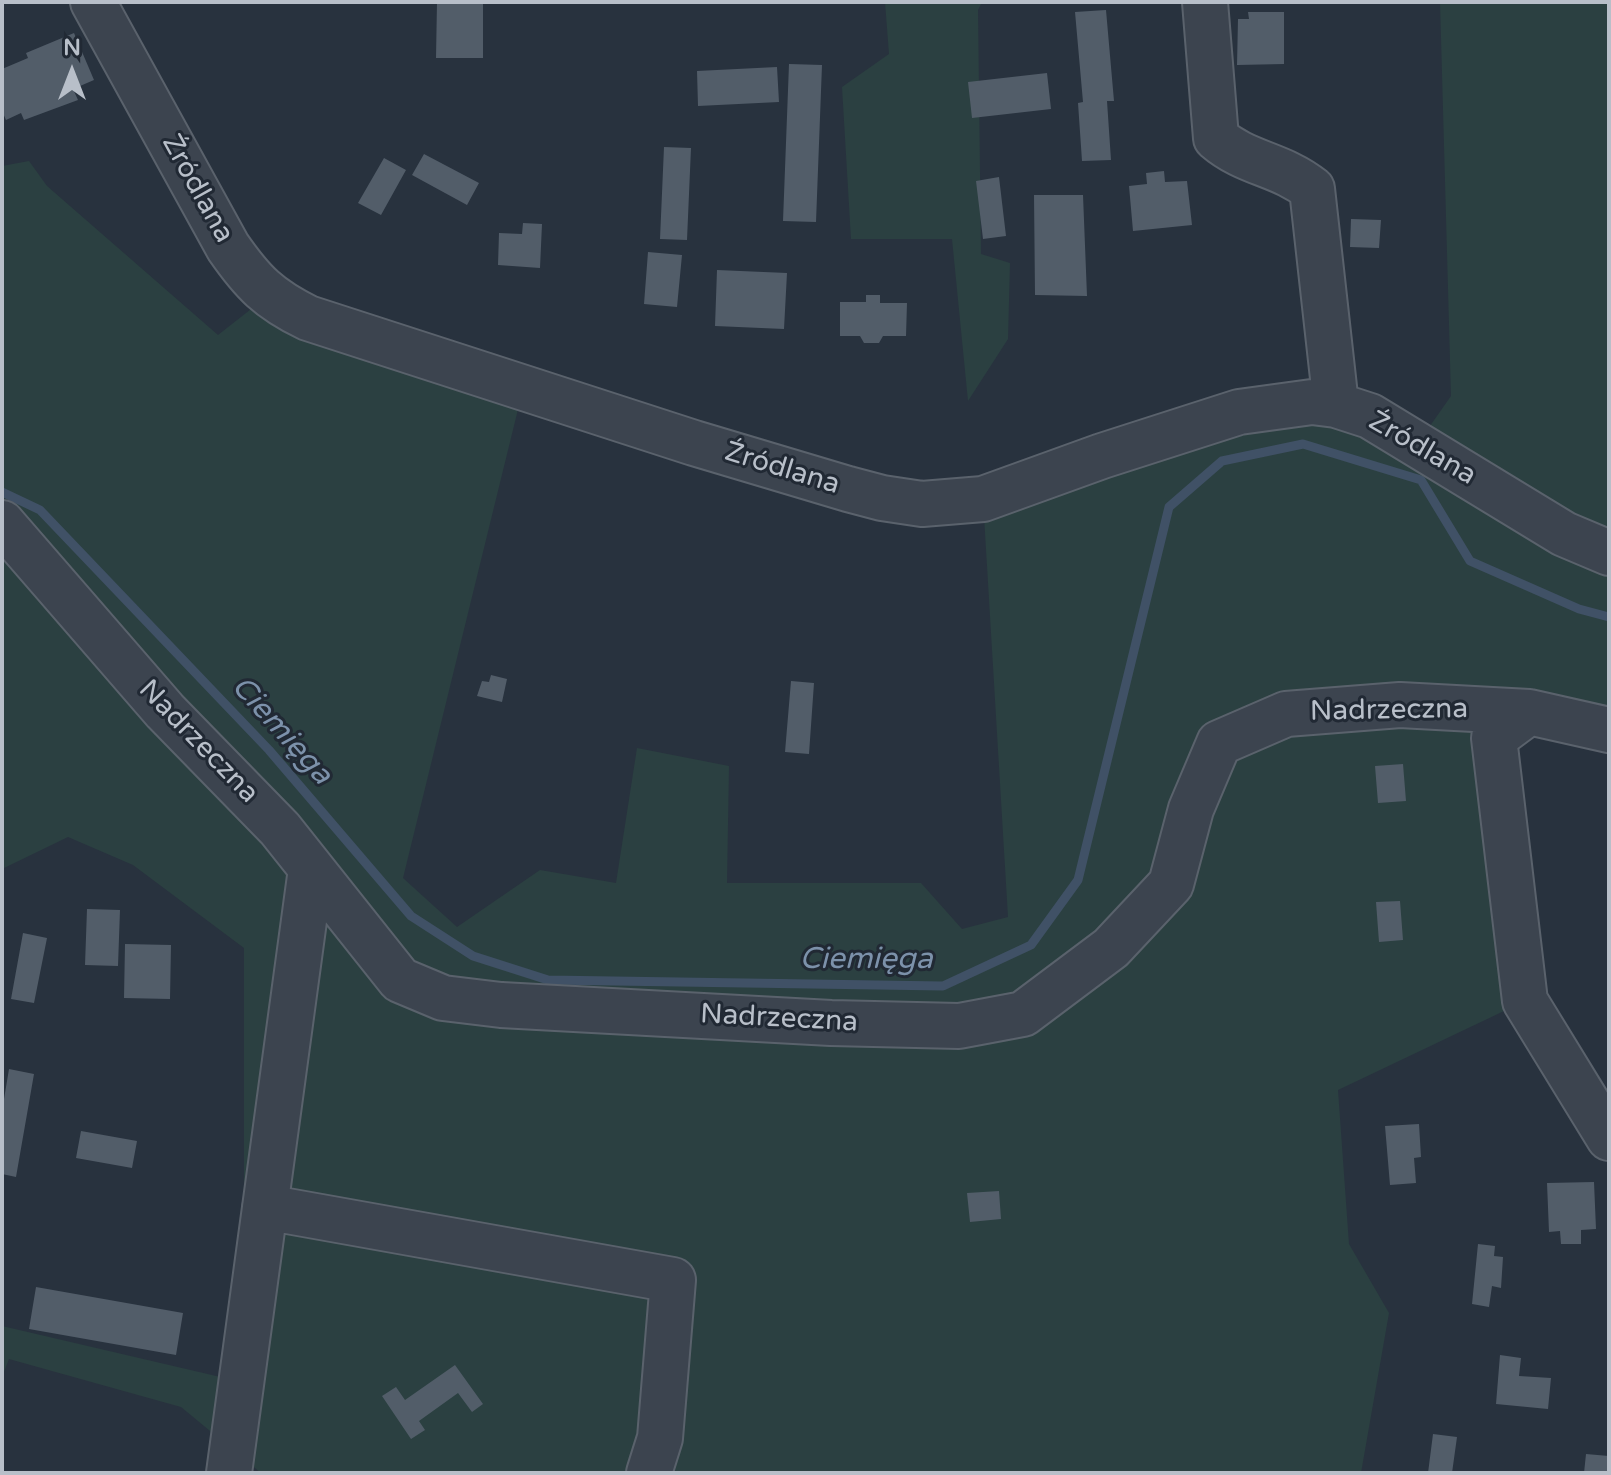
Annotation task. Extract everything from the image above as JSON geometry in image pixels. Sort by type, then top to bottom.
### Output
[{"type":"street","name":"Źródlana","points":[[93,2],[228,247],[255,283],[286,307],[308,318],[573,406],[848,489],[922,504],[983,499],[1102,456],[1239,412],[1312,402],[1336,405],[1370,416],[1564,534],[1609,553]]},
{"type":"street","points":[[1205,2],[1216,138],[1230,150],[1294,174],[1312,189],[1336,405]]},
{"type":"street","name":"Nadrzeczna","points":[[2,523],[165,711],[270,818],[400,980],[443,998],[501,1005],[831,1023],[959,1026],[1023,1014],[1111,948],[1171,884],[1191,809],[1219,743],[1286,714],[1400,705],[1529,712],[1609,730]]},
{"type":"street","points":[[1529,712],[1494,738],[1525,1001],[1609,1138]]},
{"type":"street","points":[[229,1473],[311,869]]},
{"type":"street","points":[[265,1207],[673,1280],[660,1438],[649,1473]]},
{"type":"green space","points":[[885,2],[982,2],[978,10],[981,254],[1010,263],[1008,339],[968,401],[952,239],[851,239],[842,87],[889,54]]},
{"type":"green space","points":[[1440,2],[1609,2],[1609,718],[1494,738],[1525,1001],[1338,1090],[1349,1244],[1389,1313],[1361,1473],[261,1473],[181,1407],[9,1359],[2,1377],[2,1326],[229,1379],[244,1354],[244,948],[133,865],[68,837],[2,869],[2,166],[29,161],[47,186],[218,335],[269,295],[523,389],[403,878],[457,927],[540,870],[616,883],[637,748],[729,766],[727,883],[921,883],[962,929],[1008,917],[983,499],[1312,402],[1418,443],[1451,396]]},
{"type":"building","points":[[437,2],[483,2],[483,58],[436,58]]},
{"type":"building","points":[[1106,10],[1114,101],[1107,101],[1111,160],[1082,161],[1078,103],[1083,102],[1075,12]]},
{"type":"building","points":[[1248,12],[1284,12],[1284,64],[1237,65],[1238,19],[1249,19]]},
{"type":"building","points":[[74,33],[94,80],[73,89],[78,100],[24,120],[21,113],[6,120],[2,111],[2,69],[28,58],[26,53]]},
{"type":"building","points":[[789,64],[822,65],[816,222],[783,221]]},
{"type":"building","points":[[777,67],[779,102],[698,106],[697,71]]},
{"type":"building","points":[[1047,73],[1051,109],[972,118],[968,82]]},
{"type":"building","points":[[664,147],[691,148],[687,240],[660,239]]},
{"type":"building","points":[[424,154],[479,183],[467,205],[412,175]]},
{"type":"building","points":[[384,158],[406,170],[381,215],[358,203]]},
{"type":"building","points":[[1164,171],[1165,182],[1187,181],[1192,225],[1133,231],[1129,186],[1147,184],[1146,173]]},
{"type":"building","points":[[999,177],[1006,236],[983,239],[976,181]]},
{"type":"building","points":[[1034,195],[1083,195],[1087,296],[1035,295]]},
{"type":"building","points":[[1351,219],[1381,220],[1379,248],[1350,247]]},
{"type":"building","points":[[523,223],[542,224],[540,268],[498,265],[499,233],[522,234]]},
{"type":"building","points":[[648,252],[682,255],[677,307],[644,304]]},
{"type":"building","points":[[717,270],[787,273],[784,329],[715,326]]},
{"type":"building","points":[[866,295],[880,295],[880,303],[907,303],[906,336],[883,336],[879,343],[864,343],[860,336],[840,336],[840,302],[866,302]]},
{"type":"building","points":[[491,675],[507,679],[502,702],[477,696],[482,681],[489,682]]},
{"type":"building","points":[[791,681],[814,683],[809,754],[785,752]]},
{"type":"building","points":[[1403,764],[1406,801],[1378,803],[1375,766]]},
{"type":"building","points":[[1400,901],[1403,940],[1379,942],[1376,902]]},
{"type":"building","points":[[87,909],[120,910],[118,966],[85,965]]},
{"type":"building","points":[[23,933],[47,938],[34,1003],[11,999]]},
{"type":"building","points":[[125,944],[171,945],[170,999],[124,998]]},
{"type":"building","points":[[9,1069],[34,1074],[16,1177],[2,1174],[2,1111]]},
{"type":"building","points":[[1419,1124],[1421,1157],[1414,1158],[1416,1183],[1390,1185],[1385,1126]]},
{"type":"building","points":[[81,1131],[137,1141],[132,1168],[76,1158]]},
{"type":"building","points":[[1594,1182],[1596,1229],[1581,1230],[1581,1244],[1561,1244],[1560,1231],[1549,1232],[1547,1183]]},
{"type":"building","points":[[999,1191],[1001,1219],[970,1222],[967,1193]]},
{"type":"building","points":[[1478,1244],[1495,1246],[1494,1256],[1503,1257],[1501,1288],[1492,1286],[1489,1307],[1472,1304]]},
{"type":"building","points":[[36,1287],[183,1313],[176,1355],[29,1329]]},
{"type":"building","points":[[1500,1355],[1521,1358],[1519,1376],[1551,1378],[1548,1409],[1496,1404]]},
{"type":"building","points":[[455,1365],[483,1404],[472,1412],[458,1393],[419,1421],[425,1430],[411,1439],[382,1396],[396,1387],[405,1400]]},
{"type":"building","points":[[1433,1434],[1457,1437],[1452,1473],[1428,1473]]},
{"type":"building","points":[[1586,1454],[1609,1456],[1609,1473],[1584,1473]]},
{"type":"waterway","name":"Ciemięga","points":[[2,492],[40,510],[269,750],[411,916],[473,956],[548,980],[943,986],[1031,945],[1078,880],[1169,507],[1222,461],[1303,444],[1421,480],[1470,561],[1579,609],[1609,617]]}]
